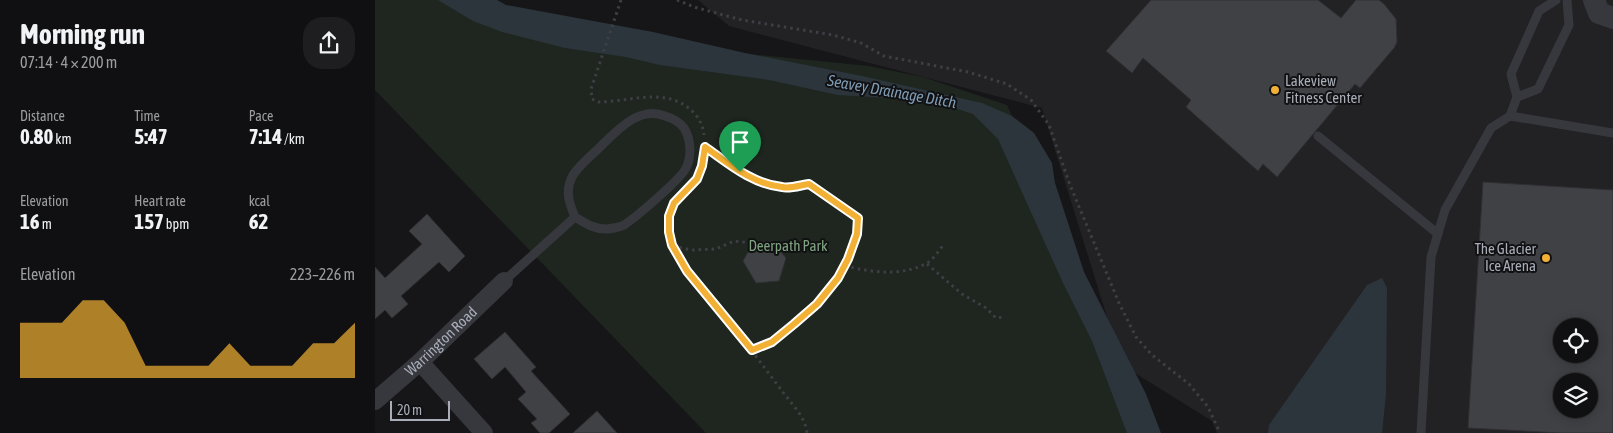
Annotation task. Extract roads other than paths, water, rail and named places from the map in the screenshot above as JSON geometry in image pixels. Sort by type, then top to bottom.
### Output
[{"type":"street","points":[[1594,0],[1599,14],[1613,18]]},
{"type":"street","name":"Warrington Road","points":[[375,401],[420,362],[504,281]]},
{"type":"street","points":[[420,362],[485,433]]},
{"type":"lane","points":[[1421,433],[1431,257],[1437,234],[1445,210],[1491,128],[1510,116],[1517,97],[1511,74],[1539,10],[1556,0]]},
{"type":"lane","points":[[1517,97],[1538,89],[1569,25],[1567,0]]},
{"type":"lane","points":[[656,112],[675,119],[684,128],[688,138],[690,153],[686,170],[637,215],[623,226],[607,229],[589,226],[575,217],[567,198],[572,177],[587,159],[633,118],[656,112]]},
{"type":"lane","points":[[1510,116],[1613,133]]},
{"type":"lane","points":[[1318,136],[1437,234]]},
{"type":"lane","points":[[504,281],[575,217]]},
{"type":"water","name":"Seavey Drainage Ditch","points":[[438,0],[497,0],[506,5],[653,32],[982,103],[1012,116],[1034,133],[1052,163],[1055,183],[1084,272],[1146,394],[1161,433],[1127,433],[1092,341],[1063,283],[998,139],[973,114],[949,106],[907,99],[838,95],[769,80],[660,65],[626,57],[565,48],[502,32],[473,21]]},
{"type":"water","points":[[1382,278],[1387,288],[1386,394],[1382,433],[1268,433],[1269,425],[1367,285]]},
{"type":"place","name":"Lakeview Fitness Center","points":[[1275,90]]},
{"type":"place","name":"The Glacier Ice Arena","points":[[1546,258]]},
{"type":"park label","name":"Deerpath Park","points":[[788,246]]}]
